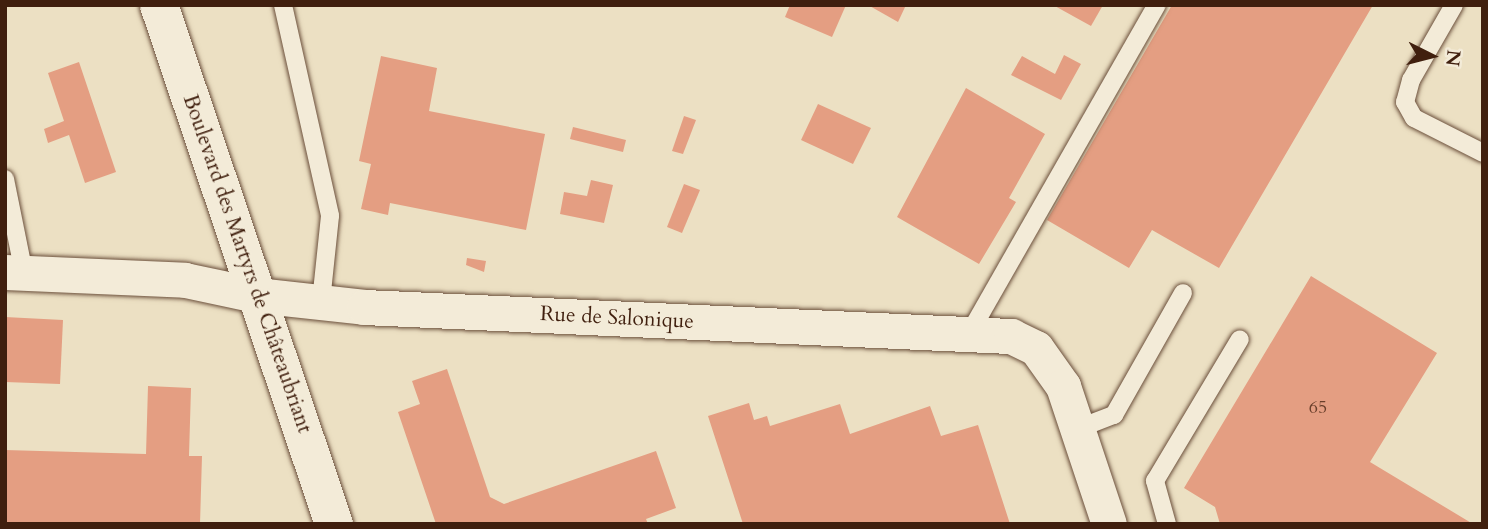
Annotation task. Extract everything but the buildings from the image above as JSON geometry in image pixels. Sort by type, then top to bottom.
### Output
[{"type":"main road","name":"Boulevard des Martyrs de Châteaubriant","points":[[159,5],[334,524]]},
{"type":"street","name":"Rue de Salonique","points":[[15,273],[185,280],[256,295],[321,302],[1011,336],[1037,348],[1063,386],[1109,524]]},
{"type":"lane","points":[[283,5],[330,216],[321,302]]},
{"type":"lane","points":[[969,334],[1157,5]]},
{"type":"lane","points":[[1454,5],[1411,80],[1405,102],[1414,118],[1483,153]]},
{"type":"lane","points":[[5,178],[15,273]]},
{"type":"lane","points":[[1077,429],[1114,415],[1183,293]]},
{"type":"lane","points":[[1167,524],[1155,481],[1240,339]]}]
